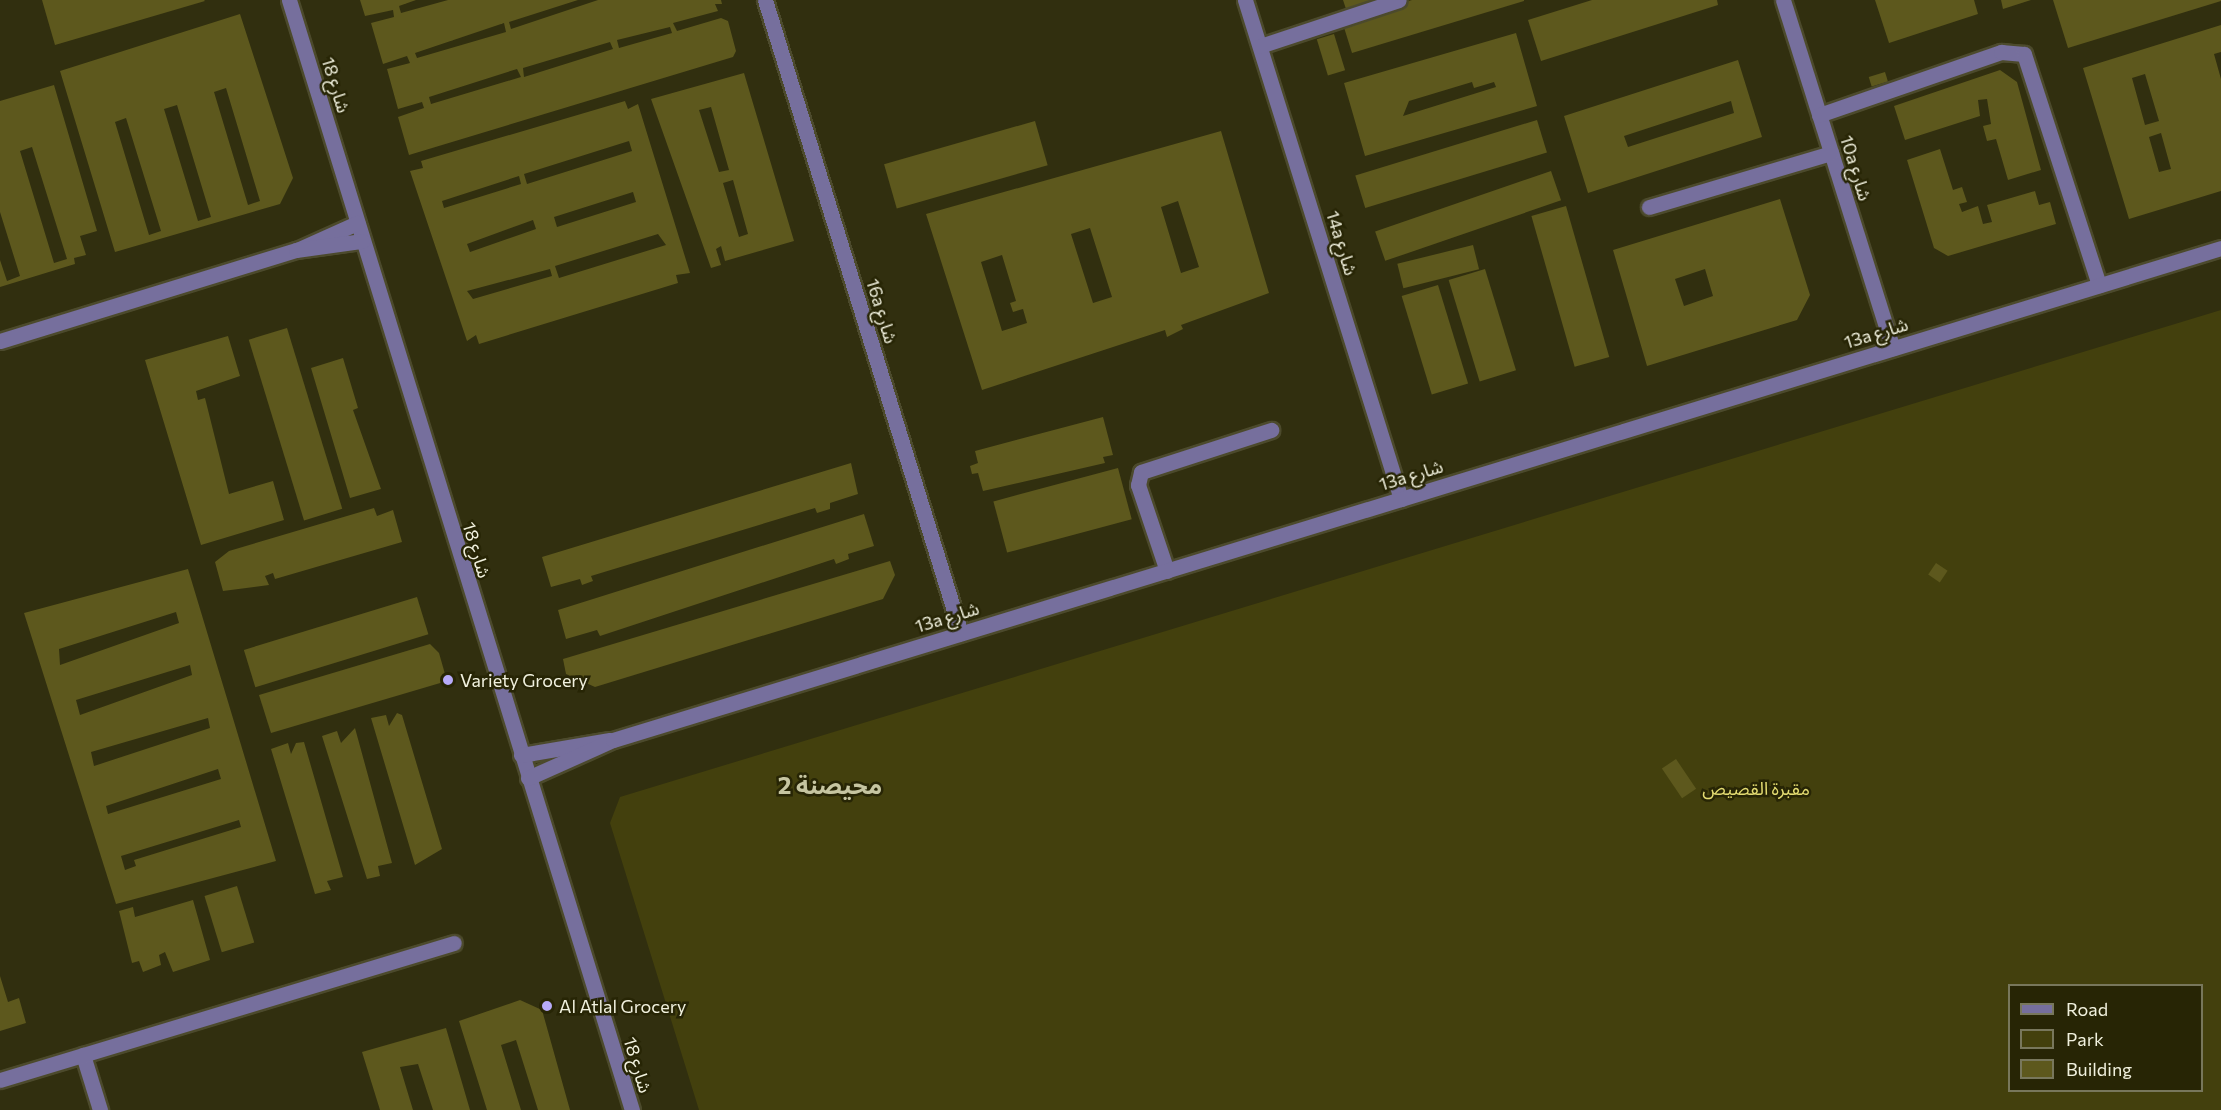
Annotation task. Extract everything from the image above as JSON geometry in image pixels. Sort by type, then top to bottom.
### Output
[{"type":"street","name":"شارع 18","points":[[289,0],[632,1110]]},
{"type":"street","name":"16a شارع","points":[[765,0],[961,633]]},
{"type":"street","name":"14a شارع","points":[[1245,0],[1401,499]]},
{"type":"street","points":[[1260,46],[1399,0]]},
{"type":"street","name":"10a شارع","points":[[1784,0],[1893,348]]},
{"type":"street","points":[[1819,115],[2001,52],[2024,54],[2099,285]]},
{"type":"street","points":[[1649,207],[1831,153]]},
{"type":"street","points":[[0,341],[296,250],[357,223]]},
{"type":"street","points":[[296,250],[362,242]]},
{"type":"street","name":"13a شارع","points":[[528,778],[613,740],[2221,248]]},
{"type":"street","points":[[1167,571],[1138,485],[1141,472],[1271,430]]},
{"type":"street","name":"13a شارع","points":[[521,755],[613,740]]},
{"type":"street","points":[[0,1080],[454,943]]},
{"type":"street","points":[[83,1055],[100,1110]]},
{"type":"green space","name":"مقبرة القصيص","points":[[2221,310],[2221,1110],[699,1110],[610,823],[620,797]]},
{"type":"building","points":[[42,0],[204,0],[205,1],[55,45]]},
{"type":"building","points":[[360,0],[416,0],[399,6],[401,13],[448,0],[578,0],[509,22],[511,29],[598,0],[721,0],[722,4],[715,4],[718,11],[673,23],[677,31],[721,18],[728,21],[736,51],[733,57],[409,155],[398,117],[424,108],[422,102],[398,109],[387,69],[410,63],[407,56],[383,64],[371,23],[394,17],[393,10],[365,16]],"holes":[[[504,23],[506,32],[417,58],[415,53]],[[670,27],[672,33],[619,48],[617,40]],[[610,42],[613,49],[524,77],[523,68]],[[517,69],[521,77],[431,104],[429,97]]]},
{"type":"building","points":[[1343,0],[1383,0],[1347,12]]},
{"type":"building","points":[[1412,0],[1524,1],[1352,53],[1342,21]]},
{"type":"building","points":[[1592,0],[1717,0],[1718,5],[1541,61],[1528,20]]},
{"type":"building","points":[[1875,0],[1974,0],[1978,14],[1889,43]]},
{"type":"building","points":[[2001,0],[2031,0],[2003,9]]},
{"type":"building","points":[[2053,0],[2221,0],[2221,1],[2068,48]]},
{"type":"building","points":[[240,14],[293,178],[280,204],[115,252],[60,71]],"holes":[[[226,88],[260,201],[248,205],[214,92]],[[177,105],[211,217],[198,221],[164,109]],[[126,118],[161,231],[149,235],[115,122]]]},
{"type":"building","points":[[2221,25],[2221,52],[2214,54],[2221,79],[2221,191],[2129,219],[2083,68]],"holes":[[[2145,74],[2159,121],[2145,125],[2132,78]],[[2161,133],[2171,169],[2159,172],[2149,137]]]},
{"type":"building","points":[[1516,33],[1537,106],[1365,156],[1344,83]],"holes":[[[1472,82],[1474,88],[1494,82],[1496,87],[1403,116],[1409,101]]]},
{"type":"building","points":[[1334,34],[1345,70],[1328,76],[1317,39]]},
{"type":"building","points":[[1738,60],[1762,137],[1588,193],[1564,116]],"holes":[[[1731,101],[1734,113],[1628,147],[1624,136]]]},
{"type":"building","points":[[2000,70],[2017,82],[2041,170],[2008,180],[1996,139],[1987,141],[1983,126],[1991,124],[1987,99],[1978,100],[1980,116],[1905,140],[1894,106]]},
{"type":"building","points":[[1885,72],[1888,82],[1872,87],[1869,77]]},
{"type":"building","points":[[744,73],[794,241],[725,261],[721,246],[716,249],[721,265],[711,268],[651,99]],"holes":[[[711,107],[729,170],[719,172],[699,110]],[[733,180],[748,234],[739,237],[723,183]]]},
{"type":"building","points":[[54,85],[97,231],[80,236],[86,255],[74,258],[75,264],[0,287],[0,260],[7,281],[20,276],[0,212],[0,101]],"holes":[[[32,147],[67,259],[54,263],[20,151]]]},
{"type":"building","points":[[625,101],[628,109],[638,104],[690,273],[676,275],[678,283],[479,344],[476,335],[467,341],[410,171],[423,168],[421,161]],"holes":[[[629,141],[632,151],[527,184],[524,174]],[[519,176],[521,184],[444,208],[442,201]],[[633,192],[636,202],[557,227],[554,217]],[[533,220],[536,229],[470,252],[467,244]],[[658,234],[666,245],[559,278],[555,266]],[[550,269],[552,276],[473,299],[467,291]]]},
{"type":"building","points":[[1537,120],[1547,153],[1365,208],[1355,176]]},
{"type":"building","points":[[1035,121],[1048,165],[897,208],[884,164]]},
{"type":"building","points":[[1221,131],[1269,293],[1181,325],[1183,329],[1167,337],[1165,330],[982,390],[926,214]],"holes":[[[1178,201],[1199,267],[1181,273],[1161,207]],[[1090,228],[1112,297],[1093,303],[1071,234]],[[1002,255],[1016,301],[1010,303],[1013,312],[1023,309],[1027,323],[1002,331],[981,262]]]},
{"type":"building","points":[[1940,149],[1953,190],[1962,187],[1967,202],[1959,204],[1962,212],[1978,206],[1983,224],[1992,222],[1987,205],[2035,191],[2039,205],[2050,202],[2056,224],[1948,256],[1934,248],[1907,160]]},
{"type":"building","points":[[1551,171],[1561,200],[1385,261],[1375,232]]},
{"type":"building","points":[[1780,199],[1810,295],[1797,320],[1647,366],[1613,250]],"holes":[[[1705,269],[1713,296],[1684,306],[1675,279]]]},
{"type":"building","points":[[1566,206],[1609,357],[1575,367],[1531,216]]},
{"type":"building","points":[[1473,245],[1479,269],[1403,288],[1397,264]]},
{"type":"building","points":[[1485,269],[1516,370],[1480,381],[1449,280]]},
{"type":"building","points":[[1438,285],[1468,383],[1432,395],[1402,296]]},
{"type":"building","points":[[287,328],[342,509],[304,520],[249,340]]},
{"type":"building","points":[[228,336],[240,376],[196,391],[198,400],[205,398],[229,494],[273,481],[284,520],[201,545],[145,360]]},
{"type":"building","points":[[343,358],[358,408],[353,410],[381,489],[350,498],[311,368]]},
{"type":"building","points":[[1103,417],[1113,455],[1103,457],[1105,463],[983,491],[978,473],[972,474],[970,466],[978,463],[975,451]]},
{"type":"building","points":[[851,463],[858,494],[830,503],[830,509],[817,513],[815,508],[591,576],[593,581],[582,585],[580,579],[551,587],[542,557]]},
{"type":"building","points":[[1118,468],[1132,519],[1007,553],[993,501]]},
{"type":"building","points":[[374,508],[377,516],[393,510],[402,542],[275,579],[273,573],[265,576],[269,585],[223,591],[215,562],[229,551]]},
{"type":"building","points":[[864,514],[874,546],[848,554],[849,559],[836,564],[834,559],[600,636],[597,630],[566,639],[558,610]]},
{"type":"building","points":[[890,561],[895,575],[883,599],[595,687],[566,674],[563,659]]},
{"type":"building","points":[[1936,563],[1948,571],[1940,582],[1928,575]]},
{"type":"building","points":[[188,569],[276,861],[116,904],[24,613]],"holes":[[[176,612],[179,623],[60,665],[59,649]],[[190,665],[192,675],[80,715],[76,700]],[[208,718],[210,728],[94,766],[91,752]],[[218,769],[221,779],[108,814],[106,806]],[[239,820],[241,827],[134,860],[136,866],[125,870],[121,856]]]},
{"type":"building","points":[[417,597],[428,634],[255,687],[244,650]]},
{"type":"building","points":[[430,644],[439,653],[447,681],[271,733],[259,695]]},
{"type":"building","points":[[397,713],[402,715],[442,849],[415,865],[371,718],[386,715],[389,726]]},
{"type":"building","points":[[355,728],[392,863],[378,866],[380,876],[367,879],[322,736],[337,731],[341,743]]},
{"type":"building","points":[[304,742],[343,877],[327,881],[331,890],[315,894],[271,749],[288,743],[291,754],[296,743]]},
{"type":"building","points":[[1676,759],[1696,789],[1682,798],[1662,769]]},
{"type":"building","points":[[237,886],[254,942],[222,952],[204,896]]},
{"type":"building","points":[[193,900],[210,960],[173,972],[165,952],[159,955],[161,965],[143,972],[139,961],[132,963],[119,911],[133,907],[135,917]]},
{"type":"building","points":[[0,976],[8,1002],[19,998],[26,1023],[0,1031]]},
{"type":"building","points":[[520,1000],[542,1010],[570,1110],[538,1110],[516,1040],[501,1045],[521,1110],[487,1110],[459,1021]]},
{"type":"building","points":[[446,1028],[470,1110],[433,1110],[418,1064],[400,1067],[413,1110],[380,1110],[362,1052]]},
{"type":"place","name":"Variety Grocery","points":[[448,680]]},
{"type":"place","name":"Al Atlal Grocery","points":[[547,1006]]},
{"type":"district","name":"محيصنة 2","points":[[830,785]]}]
